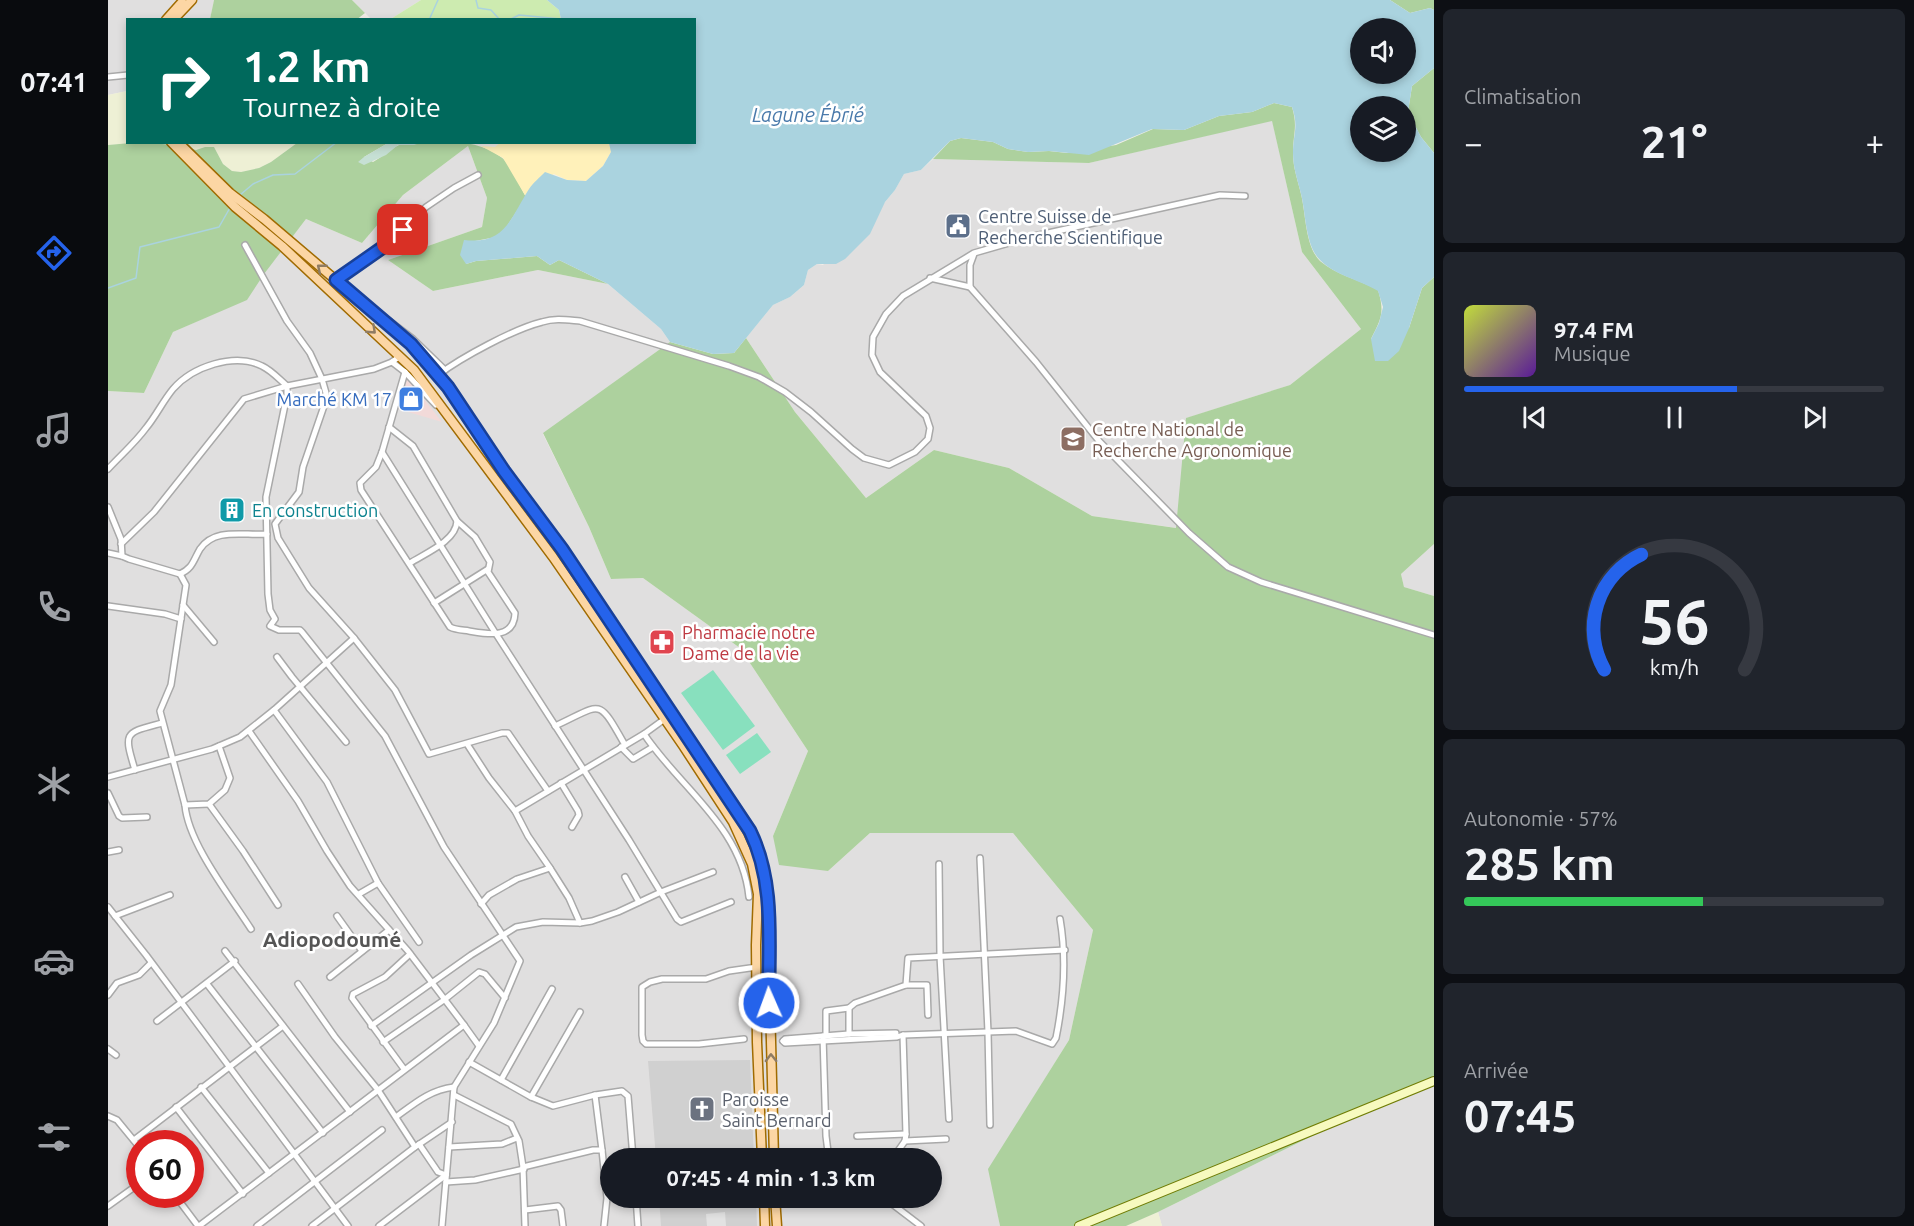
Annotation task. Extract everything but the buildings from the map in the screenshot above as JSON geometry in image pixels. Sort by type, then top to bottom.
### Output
[{"type":"main road","points":[[168,18],[184,0]]},
{"type":"main road","points":[[175,18],[192,0]]},
{"type":"main road","points":[[173,144],[401,356],[410,371],[469,442],[554,557],[694,761],[733,822],[752,864],[758,894],[757,1042],[762,1148]]},
{"type":"main road","points":[[180,144],[228,196]]},
{"type":"main road","points":[[237,204],[264,219],[442,373],[504,471],[562,549],[750,831],[762,861],[767,886],[774,1148]]},
{"type":"main road","points":[[410,371],[426,360]]},
{"type":"main road","points":[[764,1208],[765,1226]]},
{"type":"main road","points":[[776,1208],[777,1226]]},
{"type":"street","points":[[108,77],[126,75]]},
{"type":"street","points":[[336,280],[389,243],[426,207],[478,175]]},
{"type":"street","points":[[366,305],[397,326],[430,354],[442,373],[497,341],[542,322],[556,320],[580,321],[729,366],[759,377],[785,392],[864,458],[889,465],[915,452],[928,439],[930,428],[926,416],[880,372],[872,355],[873,337],[886,314],[903,296],[974,253],[1030,237],[1220,195],[1245,196]]},
{"type":"street","points":[[245,245],[287,321],[310,352],[325,389],[325,403],[303,467],[299,492],[280,515],[274,528],[278,538],[309,588],[354,638],[399,697],[429,754],[508,733],[548,791]]},
{"type":"street","points":[[970,287],[970,265],[974,253]]},
{"type":"street","points":[[930,278],[970,287],[1036,362],[1099,441],[1182,525],[1228,567],[1261,582],[1434,634]]},
{"type":"street","points":[[122,544],[154,512],[244,399],[287,386],[374,369],[401,356]]},
{"type":"street","points":[[108,469],[147,427],[173,389],[186,377],[202,369],[215,363],[237,360],[254,363],[264,367],[287,386]]},
{"type":"street","points":[[389,427],[413,446],[457,521],[475,537],[490,562],[488,569],[492,578],[515,613],[507,630],[496,634],[453,629],[362,490],[360,483],[376,467],[389,427],[410,371],[392,362]]},
{"type":"street","points":[[287,386],[266,497],[268,594],[270,610],[275,619],[270,626],[279,630],[300,630],[385,736],[444,847],[520,961],[494,1023],[454,1088],[442,1226]]},
{"type":"street","points":[[382,452],[679,921],[731,902]]},
{"type":"street","points":[[108,507],[119,531],[122,556]]},
{"type":"street","points":[[410,563],[446,542],[457,529],[457,521]]},
{"type":"street","points":[[108,553],[180,574],[190,569],[201,548],[216,536],[267,534]]},
{"type":"street","points":[[435,603],[488,569]]},
{"type":"street","points":[[180,574],[186,585],[182,619],[171,685],[160,711],[162,723],[188,823],[196,842],[251,929]]},
{"type":"street","points":[[183,605],[214,642]]},
{"type":"street","points":[[108,606],[165,614],[182,619]]},
{"type":"street","points":[[108,777],[219,746],[249,731],[354,638]]},
{"type":"street","points":[[277,657],[346,742]]},
{"type":"street","points":[[555,726],[585,710],[602,709],[633,759],[652,747]]},
{"type":"street","points":[[274,710],[327,782],[378,883],[419,942]]},
{"type":"street","points":[[514,811],[644,734],[673,713]]},
{"type":"street","points":[[135,770],[128,741],[129,735],[133,731],[162,723]]},
{"type":"street","points":[[249,731],[298,801],[350,886],[410,954],[479,1046]]},
{"type":"street","points":[[644,734],[652,747],[699,799],[726,834],[743,869],[749,897]]},
{"type":"street","points":[[467,744],[514,811],[569,898],[580,923]]},
{"type":"street","points":[[184,805],[209,804],[225,790],[230,781],[219,746]]},
{"type":"street","points":[[561,783],[578,811],[579,815],[572,827]]},
{"type":"street","points":[[108,793],[122,818],[147,817]]},
{"type":"street","points":[[209,804],[278,905]]},
{"type":"street","points":[[108,852],[119,849]]},
{"type":"street","points":[[980,858],[990,1125]]},
{"type":"street","points":[[939,864],[940,956],[949,1119]]},
{"type":"street","points":[[481,904],[489,895],[517,879],[550,868]]},
{"type":"street","points":[[371,1026],[503,934],[530,923],[580,923],[618,912],[713,872]]},
{"type":"street","points":[[625,877],[639,902]]},
{"type":"street","points":[[359,894],[378,883]]},
{"type":"street","points":[[115,916],[170,895]]},
{"type":"street","points":[[108,907],[348,1226]]},
{"type":"street","points":[[337,916],[362,951]]},
{"type":"street","points":[[903,1035],[897,1037],[824,1037],[783,1041],[785,1043],[824,1037],[849,1034],[903,1035],[1016,1031],[1050,1044],[1054,1043],[1063,1005],[1065,950],[1060,919]]},
{"type":"street","points":[[330,978],[389,930]]},
{"type":"street","points":[[906,985],[908,958],[1065,950]]},
{"type":"street","points":[[225,951],[350,1112]]},
{"type":"street","points":[[404,1069],[353,1001],[352,996],[385,976],[410,954]]},
{"type":"street","points":[[158,1022],[235,961]]},
{"type":"street","points":[[108,995],[117,983],[139,975],[151,963]]},
{"type":"street","points":[[744,1039],[699,1044],[646,1044],[642,1035],[642,987],[662,979],[706,979],[729,970],[757,967]]},
{"type":"street","points":[[383,1042],[444,1000],[476,973],[485,974],[505,998]]},
{"type":"street","points":[[207,984],[323,1133]]},
{"type":"street","points":[[298,984],[417,1146],[438,1172],[446,1175]]},
{"type":"street","points":[[828,1148],[824,1037],[826,1011],[849,1008],[906,985],[927,985],[928,1015]]},
{"type":"street","points":[[501,1080],[552,989]]},
{"type":"street","points":[[849,1008],[849,1034]]},
{"type":"street","points":[[531,1097],[580,1012]]},
{"type":"street","points":[[185,1208],[199,1226],[464,1025]]},
{"type":"street","points":[[147,1130],[283,1026]]},
{"type":"street","points":[[900,1148],[905,1141],[906,1134],[903,1035]]},
{"type":"street","points":[[108,1049],[116,1055]]},
{"type":"street","points":[[469,1062],[531,1097],[553,1106],[595,1095],[622,1091],[628,1096],[632,1148]]},
{"type":"street","points":[[1079,1226],[1434,1081]]},
{"type":"street","points":[[201,1088],[269,1173]]},
{"type":"street","points":[[396,1118],[419,1099],[433,1092],[454,1088]]},
{"type":"street","points":[[454,1095],[511,1124],[517,1138],[523,1168],[525,1226]]},
{"type":"street","points":[[595,1095],[602,1148]]},
{"type":"street","points":[[176,1107],[243,1194]]},
{"type":"street","points":[[108,1116],[117,1120],[126,1131]]},
{"type":"street","points":[[312,1226],[452,1122]]},
{"type":"street","points":[[257,1226],[382,1130]]},
{"type":"street","points":[[857,1136],[906,1134]]},
{"type":"street","points":[[449,1148],[502,1144],[517,1138]]},
{"type":"street","points":[[905,1141],[946,1139]]},
{"type":"street","points":[[446,1182],[475,1180],[581,1152],[600,1150]]},
{"type":"street","points":[[379,1226],[446,1175]]},
{"type":"street","points":[[108,1206],[126,1193]]},
{"type":"street","points":[[525,1209],[558,1206],[561,1210],[563,1226]]},
{"type":"street","points":[[604,1226],[606,1208]]},
{"type":"street","points":[[637,1208],[638,1226]]},
{"type":"street","points":[[898,1208],[921,1226]]},
{"type":"shaded area","points":[[108,0],[214,0],[210,18],[126,18],[126,91],[108,95]]},
{"type":"shaded area","points":[[352,0],[421,0],[392,18],[370,18]]},
{"type":"shaded area","points":[[1272,120],[1302,252],[1361,329],[1290,385],[1187,418],[1177,528],[1092,516],[1009,468],[934,450],[866,498],[795,412],[746,338],[773,305],[790,297],[804,285],[808,270],[817,264],[823,265],[885,202],[904,174],[921,170],[933,159],[1089,163]]},
{"type":"shaded area","points":[[468,146],[487,198],[482,227],[388,260],[433,291],[538,270],[608,284],[661,329],[670,342],[543,434],[589,527],[611,579],[643,578],[740,648],[808,751],[773,836],[828,871],[870,833],[1013,833],[1093,930],[1069,1040],[989,1169],[1000,1226],[108,1226],[108,391],[144,393],[173,332],[247,299],[263,274],[306,219],[362,243],[403,195]]},
{"type":"shaded area","name":"Marché KM 17","points":[[406,376],[442,422],[395,408]]},
{"type":"shaded area","points":[[1434,544],[1434,596],[1404,587],[1401,574]]},
{"type":"shaded area","name":"Paroisse Saint Bernard","points":[[750,1060],[754,1148],[655,1148],[648,1061]]},
{"type":"shaded area","points":[[1434,1076],[1434,1226],[1162,1226],[1158,1212]]},
{"type":"shaded area","points":[[660,1208],[756,1208],[757,1226],[661,1226]]},
{"type":"shaded area","points":[[725,1212],[726,1226],[707,1226],[706,1214]]},
{"type":"green space","points":[[214,0],[352,0],[365,13],[359,18],[210,18]]},
{"type":"green space","points":[[421,0],[547,0],[559,10],[561,18],[392,18]]},
{"type":"green space","points":[[1390,0],[1434,0],[1434,10],[1430,8],[1410,13]]},
{"type":"green space","points":[[1434,68],[1434,153],[1416,127],[1416,96],[1410,96],[1412,86]]},
{"type":"green space","points":[[126,91],[126,144],[108,145],[108,95]]},
{"type":"green space","points":[[1274,103],[1292,107],[1294,114],[1294,164],[1311,247],[1315,255],[1333,270],[1378,290],[1381,316],[1371,339],[1409,328],[1422,288],[1434,277],[1434,544],[1401,574],[1404,587],[1434,596],[1434,1076],[1126,1226],[1000,1226],[988,1169],[1069,1040],[1093,930],[1013,833],[870,833],[828,871],[779,865],[773,836],[808,751],[740,648],[643,578],[611,579],[589,527],[543,433],[670,342],[713,354],[734,353],[746,338],[795,412],[866,498],[934,450],[1009,468],[1092,516],[1176,528],[1186,418],[1290,385],[1361,329],[1302,252],[1272,121],[1089,163],[933,159],[950,141],[961,138],[993,142],[1008,149],[1028,152],[1067,153],[1116,145],[1153,129],[1184,130],[1219,116],[1252,112]]},
{"type":"green space","points":[[155,144],[296,144],[271,162],[259,168],[241,172],[232,171],[223,164],[214,147],[196,150],[182,146]]},
{"type":"green space","points":[[162,144],[196,150],[214,147],[223,164],[232,171],[241,172],[259,168],[271,162],[296,144],[386,144],[364,157],[373,162],[401,145],[471,144],[482,147],[504,160],[526,197],[505,229],[496,237],[475,241],[466,264],[476,261],[537,256],[550,265],[559,260],[608,284],[538,270],[433,291],[388,260],[482,227],[487,198],[468,146],[403,195],[362,243],[306,219],[247,300],[173,332],[144,393],[108,391],[108,145]]},
{"type":"green space","points":[[386,144],[417,144],[398,145],[386,155],[364,165],[358,162]]},
{"type":"green space","points":[[713,670],[755,726],[723,750],[681,693]]},
{"type":"green space","points":[[757,733],[771,752],[740,774],[726,755]]},
{"type":"green space","points":[[1158,1212],[1162,1226],[1126,1226]]},
{"type":"sand","points":[[499,144],[609,144],[611,152],[603,166],[586,181],[567,180],[554,174],[530,189],[526,197],[503,158],[481,146],[495,147]]},
{"type":"water","name":"Lagune Ébrié","points":[[547,0],[1390,0],[1410,13],[1430,8],[1434,10],[1434,68],[1416,83],[1416,18],[1350,18],[1350,84],[1414,84],[1410,96],[1350,96],[1350,162],[1416,162],[1416,127],[1434,153],[1434,277],[1422,288],[1399,351],[1388,361],[1375,361],[1371,339],[1379,323],[1383,307],[1378,291],[1327,266],[1316,255],[1309,239],[1294,164],[1294,114],[1292,107],[1274,103],[1252,112],[1219,116],[1184,130],[1152,129],[1089,155],[1049,151],[1028,152],[1008,149],[993,142],[961,138],[950,141],[921,170],[904,174],[885,202],[870,234],[845,259],[836,264],[817,264],[808,270],[804,285],[790,297],[773,305],[734,353],[713,354],[670,342],[661,329],[608,284],[559,260],[550,265],[537,256],[476,261],[466,264],[460,255],[464,240],[478,240],[498,234],[511,220],[529,189],[545,172],[567,180],[586,181],[603,166],[611,152],[609,144],[696,144],[696,18],[561,18],[559,10]]},
{"type":"waterway","points":[[430,18],[438,0]]},
{"type":"waterway","points":[[476,0],[478,8],[491,10],[498,18]]},
{"type":"waterway","points":[[513,18],[519,15],[550,18]]},
{"type":"waterway","points":[[240,195],[253,184],[273,175],[295,174],[334,144]]},
{"type":"waterway","points":[[108,288],[136,278],[140,247],[219,227],[231,206]]},
{"type":"place","name":"Centre Suisse de Recherche Scientifique","points":[[958,226]]},
{"type":"place","name":"Marché KM 17","points":[[411,399]]},
{"type":"place","name":"Centre National de Recherche Agronomique","points":[[1073,439]]},
{"type":"place","name":"En construction","points":[[232,510]]},
{"type":"place","name":"Pharmacie notre Dame de la vie","points":[[662,642]]},
{"type":"place","name":"Paroisse Saint Bernard","points":[[702,1109]]},
{"type":"district","name":"Adiopodoumé","points":[[332,939]]},
{"type":"route","points":[[403,230],[389,243],[336,280],[411,344],[448,387],[504,471],[562,549],[750,831],[762,861],[767,886],[769,1003]]}]
